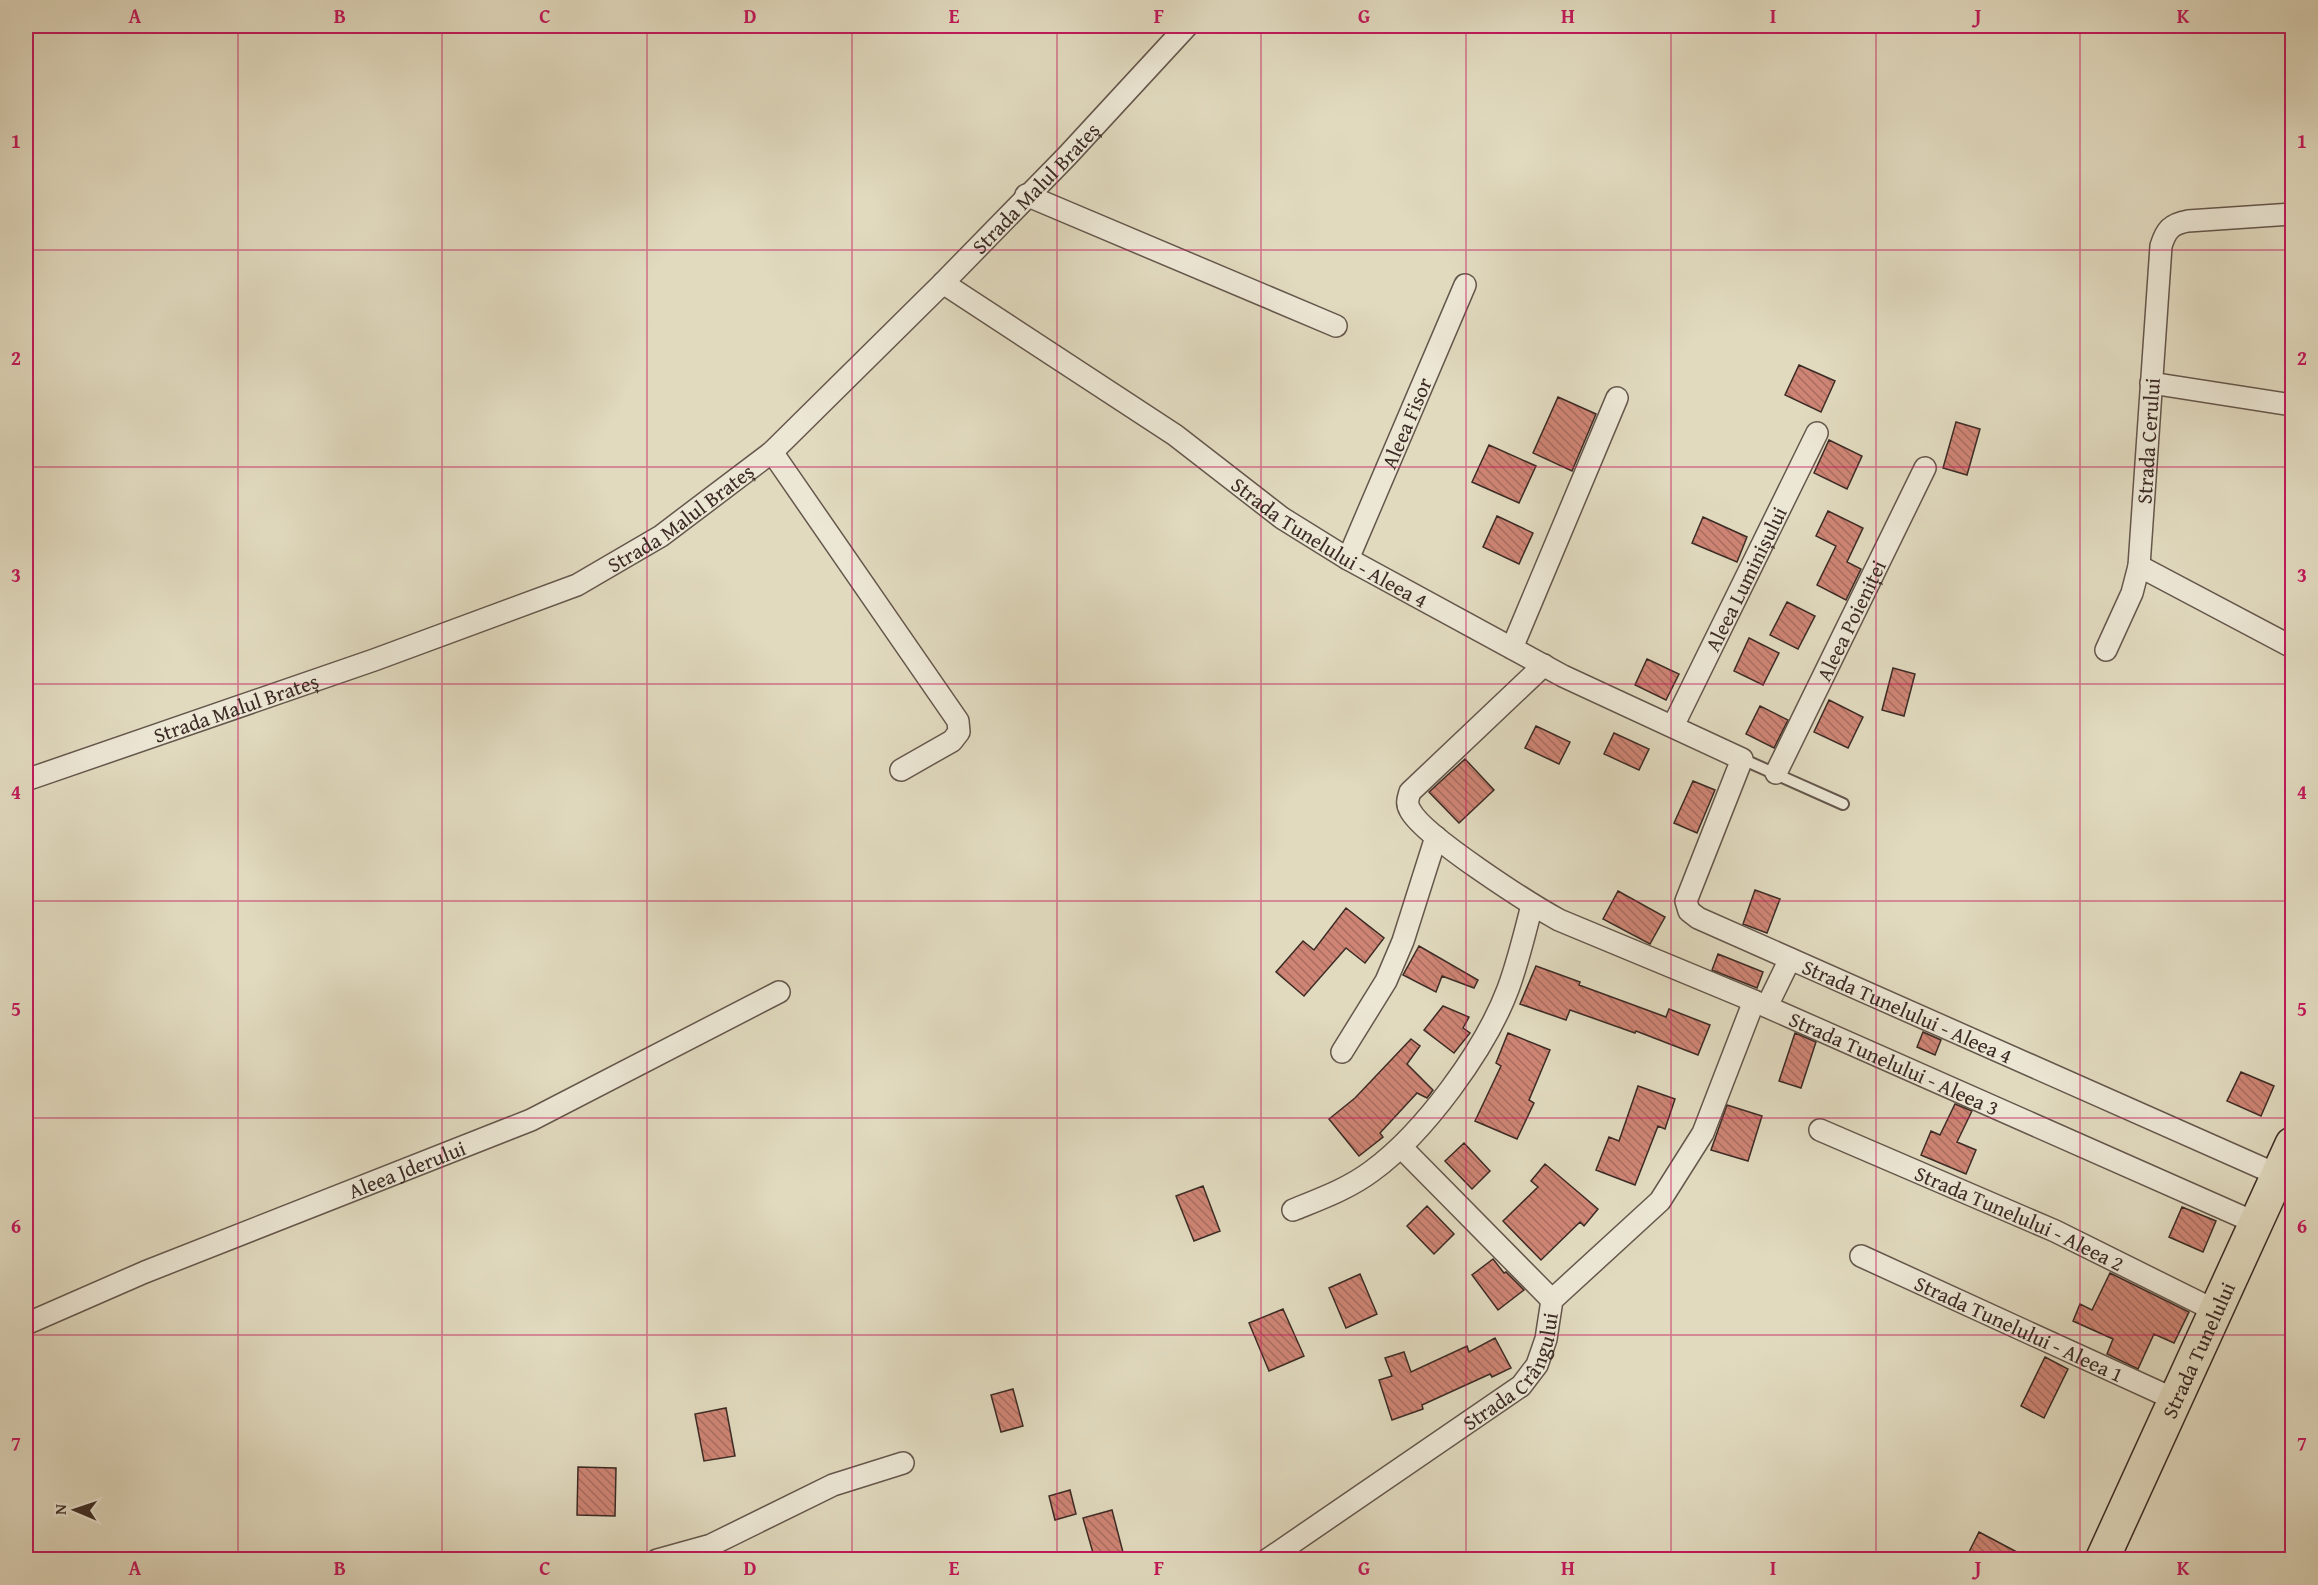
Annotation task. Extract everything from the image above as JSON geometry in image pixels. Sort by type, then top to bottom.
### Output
[{"type":"highway","name":"Strada Tunelului","points":[[2102,1560],[2119,1544],[2176,1400],[2292,1144]]},
{"type":"street","name":"Strada Malul Brateș","points":[[26,780],[374,660],[577,585],[661,536],[772,452],[943,283],[1026,195],[1067,156],[1187,26]]},
{"type":"street","points":[[1026,195],[1336,326]]},
{"type":"street","name":"Strada Cerului","points":[[2106,650],[2132,593],[2139,566],[2161,246],[2165,234],[2177,223],[2188,221],[2292,214]]},
{"type":"street","name":"Strada Tunelului - Aleea 4","points":[[943,283],[1175,435],[1282,518],[1348,559],[1544,665],[1743,759],[1686,901],[1689,911],[1698,918],[2278,1175]]},
{"type":"street","name":"Aleea Fisor","points":[[1348,559],[1465,285]]},
{"type":"street","points":[[2151,383],[2292,405]]},
{"type":"street","points":[[1512,648],[1617,398]]},
{"type":"street","name":"Aleea Luminișului","points":[[1673,726],[1818,433]]},
{"type":"street","points":[[772,452],[958,721],[959,732],[952,741],[901,770]]},
{"type":"street","name":"Aleea Poieniței","points":[[1776,774],[1925,468]]},
{"type":"street","points":[[2139,566],[2292,647]]},
{"type":"street","name":"Strada Tunelului - Aleea 3","points":[[1544,665],[1410,792],[1407,802],[1410,812],[1436,837],[1532,905],[1559,920],[1760,1004],[2256,1223]]},
{"type":"street","points":[[1342,1052],[1386,981],[1403,941],[1436,837]]},
{"type":"street","points":[[1293,1210],[1342,1189],[1370,1173],[1402,1148],[1462,1073],[1507,991],[1532,905]]},
{"type":"street","name":"Strada Crângului","points":[[1268,1560],[1521,1386],[1537,1365],[1546,1339],[1552,1300],[1660,1201],[1703,1133],[1760,1004],[1790,959]]},
{"type":"street","name":"Aleea Jderului","points":[[26,1324],[145,1272],[531,1120],[779,992]]},
{"type":"street","name":"Strada Tunelului - Aleea 2","points":[[1820,1130],[2055,1231],[2216,1311]]},
{"type":"street","points":[[1402,1148],[1552,1300]]},
{"type":"street","name":"Strada Tunelului - Aleea 1","points":[[1862,1256],[2176,1400]]},
{"type":"street","points":[[657,1560],[711,1545],[833,1485],[903,1463]]},
{"type":"lane","name":"Strada Tunelului - Aleea 4","points":[[1743,759],[1843,804]]},
{"type":"building","points":[[1799,365],[1835,381],[1821,412],[1785,395]]},
{"type":"building","points":[[1558,397],[1596,414],[1572,471],[1533,453]]},
{"type":"building","points":[[1956,422],[1980,429],[1967,475],[1943,468]]},
{"type":"building","points":[[1829,440],[1862,456],[1847,489],[1814,473]]},
{"type":"building","points":[[1489,445],[1536,466],[1519,503],[1472,482]]},
{"type":"building","points":[[1828,511],[1863,528],[1847,562],[1861,569],[1846,600],[1817,585],[1836,546],[1816,536]]},
{"type":"building","points":[[1497,516],[1533,533],[1519,564],[1483,547]]},
{"type":"building","points":[[1703,517],[1747,537],[1737,562],[1692,543]]},
{"type":"building","points":[[1787,602],[1815,616],[1798,649],[1770,635]]},
{"type":"building","points":[[1749,638],[1779,653],[1763,685],[1734,671]]},
{"type":"building","points":[[1647,659],[1679,674],[1666,700],[1635,685]]},
{"type":"building","points":[[1893,668],[1915,674],[1904,716],[1882,710]]},
{"type":"building","points":[[1829,700],[1863,717],[1848,748],[1814,732]]},
{"type":"building","points":[[1760,706],[1788,720],[1774,748],[1746,734]]},
{"type":"building","points":[[1536,726],[1570,742],[1559,764],[1525,748]]},
{"type":"building","points":[[1614,733],[1649,749],[1639,770],[1604,754]]},
{"type":"building","points":[[1465,759],[1494,790],[1459,823],[1429,792]]},
{"type":"building","points":[[1693,781],[1715,790],[1697,833],[1674,823]]},
{"type":"building","points":[[1755,890],[1780,899],[1767,933],[1743,924]]},
{"type":"building","points":[[1618,891],[1665,917],[1650,944],[1603,919]]},
{"type":"building","points":[[1346,908],[1384,938],[1365,963],[1346,948],[1304,996],[1276,972],[1303,941],[1314,950]]},
{"type":"building","points":[[1419,946],[1478,980],[1474,988],[1442,976],[1436,992],[1403,975]]},
{"type":"building","points":[[1718,954],[1763,972],[1757,988],[1712,970]]},
{"type":"building","points":[[1536,966],[1580,982],[1579,985],[1666,1017],[1669,1009],[1710,1025],[1698,1055],[1636,1031],[1635,1033],[1570,1010],[1566,1020],[1520,1004]]},
{"type":"building","points":[[1443,1006],[1469,1017],[1463,1028],[1470,1033],[1454,1053],[1424,1030]]},
{"type":"building","points":[[1923,1032],[1941,1040],[1935,1055],[1917,1047]]},
{"type":"building","points":[[1508,1033],[1550,1050],[1529,1100],[1534,1103],[1517,1139],[1475,1121],[1501,1066],[1496,1063]]},
{"type":"building","points":[[1795,1033],[1816,1042],[1801,1088],[1779,1081]]},
{"type":"building","points":[[1411,1039],[1420,1046],[1407,1064],[1433,1090],[1427,1098],[1417,1093],[1380,1133],[1383,1137],[1359,1156],[1329,1119],[1355,1098]]},
{"type":"building","points":[[2241,1072],[2274,1086],[2261,1116],[2227,1101]]},
{"type":"building","points":[[1638,1086],[1675,1099],[1665,1129],[1658,1126],[1635,1185],[1596,1170],[1609,1137],[1619,1141]]},
{"type":"building","points":[[1955,1104],[1972,1111],[1957,1142],[1976,1150],[1966,1174],[1921,1155],[1931,1131],[1940,1135]]},
{"type":"building","points":[[1727,1105],[1762,1116],[1748,1161],[1711,1150]]},
{"type":"building","points":[[1464,1143],[1490,1171],[1472,1189],[1445,1161]]},
{"type":"building","points":[[1545,1164],[1598,1209],[1584,1226],[1580,1222],[1541,1260],[1503,1221],[1538,1187],[1531,1181]]},
{"type":"building","points":[[1203,1186],[1220,1231],[1194,1241],[1176,1196]]},
{"type":"building","points":[[1427,1206],[1454,1234],[1434,1254],[1407,1226]]},
{"type":"building","points":[[2182,1207],[2216,1221],[2203,1252],[2169,1237]]},
{"type":"building","points":[[1493,1259],[1504,1273],[1506,1272],[1524,1290],[1498,1310],[1472,1275]]},
{"type":"building","points":[[2110,1273],[2189,1312],[2174,1343],[2154,1334],[2138,1369],[2107,1354],[2113,1339],[2073,1321],[2080,1304],[2092,1310]]},
{"type":"building","points":[[1360,1274],[1377,1314],[1346,1328],[1329,1288]]},
{"type":"building","points":[[1283,1309],[1304,1356],[1269,1371],[1249,1323]]},
{"type":"building","points":[[1495,1338],[1511,1368],[1492,1377],[1490,1374],[1422,1405],[1423,1409],[1392,1420],[1379,1380],[1392,1376],[1385,1358],[1404,1352],[1411,1372],[1467,1346],[1469,1352]]},
{"type":"building","points":[[2045,1357],[2068,1369],[2044,1418],[2021,1406]]},
{"type":"building","points":[[1013,1389],[1023,1426],[1001,1432],[991,1395]]},
{"type":"building","points":[[726,1408],[735,1456],[704,1461],[695,1414]]},
{"type":"building","points":[[578,1467],[616,1468],[615,1516],[577,1515]]},
{"type":"building","points":[[1070,1490],[1076,1514],[1055,1520],[1049,1496]]},
{"type":"building","points":[[1112,1510],[1125,1560],[1095,1560],[1083,1518]]},
{"type":"building","points":[[1979,1532],[2032,1560],[1965,1560]]}]
